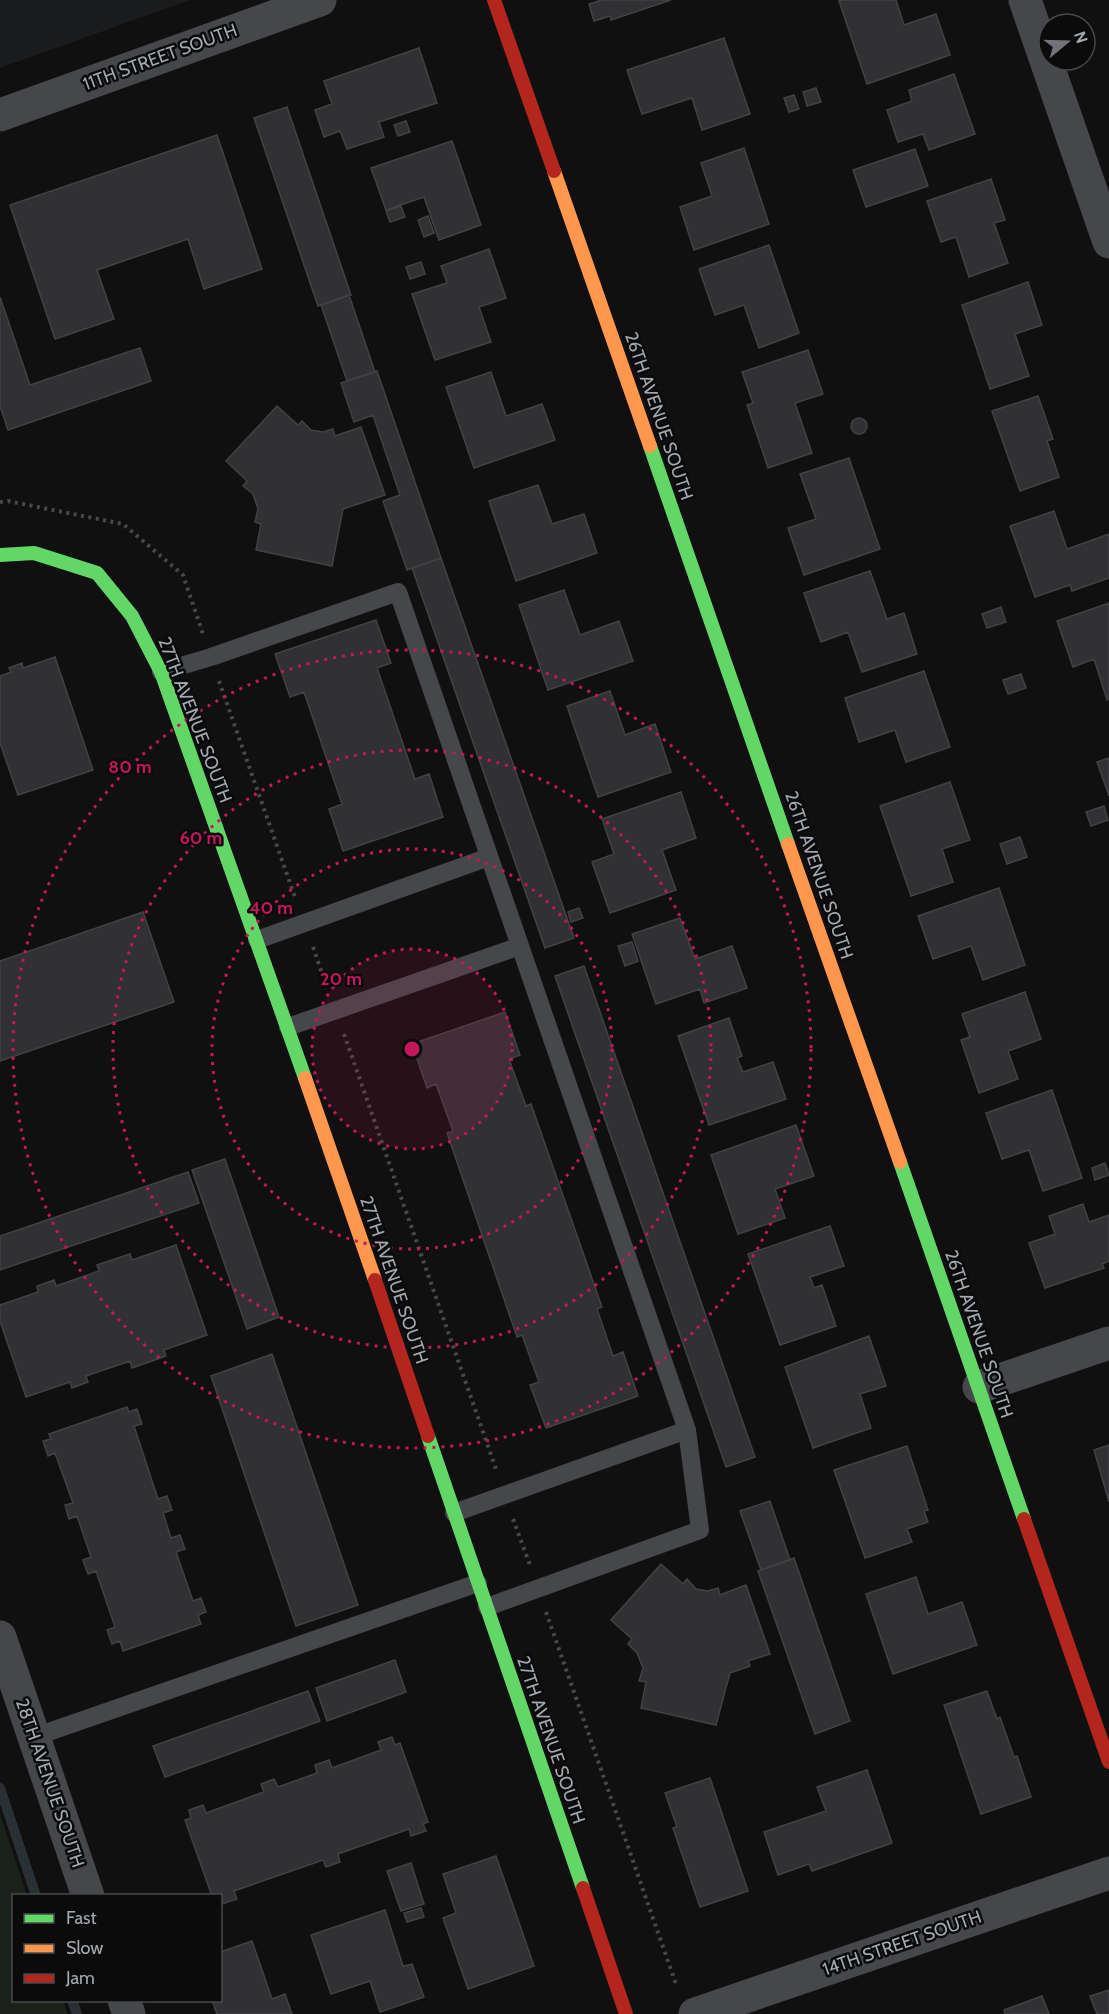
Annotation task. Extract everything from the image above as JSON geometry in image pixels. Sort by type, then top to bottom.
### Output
[{"type":"street","name":"11TH STREET SOUTH","points":[[0,115],[320,0]]},
{"type":"street","name":"26TH AVENUE SOUTH","points":[[494,0],[1109,1762]]},
{"type":"street","points":[[1026,0],[1109,242]]},
{"type":"street","name":"27TH AVENUE SOUTH","points":[[0,555],[34,554],[97,573],[132,616],[160,672],[288,1027],[626,2014]]},
{"type":"street","points":[[979,1388],[1109,1343]]},
{"type":"street","name":"28TH AVENUE SOUTH","points":[[0,1637],[87,1894]]},
{"type":"street","name":"14TH STREET SOUTH","points":[[687,2004],[1109,1873]]},
{"type":"lane","points":[[160,672],[211,657],[398,592],[687,1430],[700,1530],[487,1607]]},
{"type":"lane","points":[[257,940],[489,857]]},
{"type":"lane","points":[[288,1027],[520,946]]},
{"type":"lane","points":[[454,1513],[687,1430]]},
{"type":"lane","points":[[34,1737],[478,1583]]},
{"type":"path","points":[[0,502],[8,501],[123,524],[183,575],[505,1495],[687,2004]]},
{"type":"shaded area","points":[[0,0],[190,0],[0,68]]},
{"type":"shaded area","points":[[0,1814],[27,1894],[12,1894],[12,2002],[63,2002],[68,2014],[0,2014]]},
{"type":"building","points":[[602,0],[671,0],[611,20],[610,16],[594,21],[589,4]]},
{"type":"building","points":[[896,0],[904,25],[936,14],[950,55],[867,84],[839,1]]},
{"type":"building","points":[[724,38],[750,114],[702,130],[692,98],[642,114],[627,70]]},
{"type":"building","points":[[419,48],[437,103],[379,122],[384,137],[347,149],[340,131],[324,137],[315,110],[332,104],[324,81]]},
{"type":"building","points":[[954,74],[975,134],[929,150],[923,134],[898,142],[887,110],[912,101],[909,90]]},
{"type":"building","points":[[816,88],[821,102],[807,106],[803,92]]},
{"type":"building","points":[[794,95],[799,109],[789,112],[784,98]]},
{"type":"building","points":[[287,107],[351,295],[318,306],[254,118]]},
{"type":"building","points":[[406,121],[410,132],[398,136],[394,125]]},
{"type":"building","points":[[217,135],[262,269],[204,289],[188,239],[97,270],[114,319],[55,339],[10,205]]},
{"type":"building","points":[[452,141],[481,225],[439,240],[424,197],[386,210],[371,168]]},
{"type":"building","points":[[744,148],[769,224],[694,250],[680,207],[712,196],[701,163]]},
{"type":"building","points":[[915,149],[928,186],[866,207],[853,170]]},
{"type":"building","points":[[991,179],[1005,220],[994,223],[1008,263],[969,277],[956,237],[941,242],[927,201]]},
{"type":"building","points":[[401,206],[405,217],[390,222],[386,211]]},
{"type":"building","points":[[428,216],[434,233],[424,237],[418,220]]},
{"type":"building","points":[[769,245],[799,333],[759,348],[744,305],[715,315],[699,269]]},
{"type":"building","points":[[489,249],[506,298],[479,307],[491,342],[435,360],[412,294],[447,283],[441,266]]},
{"type":"building","points":[[421,262],[425,274],[410,279],[406,267]]},
{"type":"building","points":[[1028,282],[1042,325],[1015,334],[1029,376],[990,389],[962,305]]},
{"type":"building","points":[[349,295],[375,372],[347,381],[321,305]]},
{"type":"building","points":[[0,297],[30,385],[140,348],[151,381],[8,430],[0,406]]},
{"type":"building","points":[[808,350],[823,394],[795,403],[812,453],[768,468],[747,405],[753,403],[742,372]]},
{"type":"building","points":[[377,371],[441,558],[407,570],[383,501],[400,495],[373,415],[354,422],[341,383]]},
{"type":"building","points":[[491,372],[506,416],[542,404],[555,440],[474,468],[446,387]]},
{"type":"building","points":[[1038,396],[1053,439],[1047,441],[1059,477],[1020,491],[992,411]]},
{"type":"building","points":[[277,406],[298,425],[302,421],[311,430],[323,432],[333,429],[335,436],[361,427],[385,495],[343,509],[332,566],[256,550],[261,524],[255,522],[258,509],[253,494],[243,486],[247,481],[226,461]]},
{"type":"building","points":[[856,418],[862,418],[867,426],[865,432],[856,434],[851,429],[851,423]]},
{"type":"building","points":[[849,458],[880,549],[804,575],[788,528],[816,519],[800,474]]},
{"type":"building","points":[[538,485],[552,524],[584,514],[597,553],[516,581],[489,501]]},
{"type":"building","points":[[1054,511],[1067,549],[1109,534],[1109,578],[1072,591],[1070,585],[1035,597],[1010,526]]},
{"type":"building","points":[[441,558],[574,938],[545,948],[412,568]]},
{"type":"building","points":[[870,571],[887,619],[904,613],[917,654],[862,672],[848,632],[821,642],[804,593]]},
{"type":"building","points":[[564,590],[580,635],[619,621],[633,661],[548,690],[519,605]]},
{"type":"building","points":[[1109,603],[1109,699],[1107,700],[1094,659],[1073,667],[1057,621]]},
{"type":"building","points":[[1001,607],[1006,622],[987,628],[982,614]]},
{"type":"building","points":[[376,620],[391,663],[377,668],[415,779],[429,774],[443,817],[343,851],[329,809],[342,804],[304,692],[290,697],[275,654]]},
{"type":"building","points":[[55,657],[93,770],[18,795],[0,743],[0,676],[11,672],[9,668],[22,663],[23,668]]},
{"type":"building","points":[[924,671],[950,747],[906,762],[895,730],[859,742],[845,698]]},
{"type":"building","points":[[1021,674],[1026,688],[1008,694],[1003,680]]},
{"type":"building","points":[[610,691],[625,735],[655,724],[671,772],[598,797],[567,706]]},
{"type":"building","points":[[1109,758],[1109,796],[1097,762]]},
{"type":"building","points":[[950,782],[970,840],[942,849],[953,882],[911,896],[880,806]]},
{"type":"building","points":[[681,792],[696,838],[662,850],[676,890],[610,913],[592,862],[614,854],[602,819]]},
{"type":"building","points":[[1104,806],[1108,820],[1091,826],[1086,812]]},
{"type":"building","points":[[1020,837],[1027,857],[1007,864],[1000,844]]},
{"type":"building","points":[[999,888],[1025,965],[983,980],[971,946],[933,959],[918,916]]},
{"type":"building","points":[[579,908],[583,918],[571,922],[568,912]]},
{"type":"building","points":[[143,912],[174,1002],[0,1061],[0,961]]},
{"type":"building","points":[[680,918],[695,959],[732,946],[747,988],[704,1003],[700,989],[656,1004],[632,934]]},
{"type":"building","points":[[632,942],[638,961],[625,966],[618,946]]},
{"type":"building","points":[[584,966],[755,1457],[726,1467],[555,976]]},
{"type":"building","points":[[1025,992],[1041,1039],[1008,1051],[1018,1079],[979,1093],[961,1040],[970,1037],[962,1014]]},
{"type":"building","points":[[505,1012],[520,1055],[509,1059],[526,1106],[531,1104],[602,1307],[597,1309],[613,1356],[623,1352],[638,1396],[546,1428],[530,1385],[539,1382],[522,1335],[517,1337],[447,1133],[453,1131],[436,1084],[427,1088],[412,1044]]},
{"type":"building","points":[[729,1018],[742,1056],[737,1058],[743,1072],[773,1062],[786,1099],[709,1125],[678,1036]]},
{"type":"building","points":[[1052,1090],[1082,1178],[1043,1191],[1029,1150],[1002,1159],[986,1113]]},
{"type":"building","points":[[796,1125],[814,1176],[775,1189],[785,1218],[738,1234],[711,1155]]},
{"type":"building","points":[[225,1159],[279,1317],[247,1329],[192,1170]]},
{"type":"building","points":[[1105,1163],[1109,1175],[1095,1180],[1092,1168]]},
{"type":"building","points":[[188,1172],[199,1203],[0,1270],[0,1236]]},
{"type":"building","points":[[1083,1204],[1089,1222],[1109,1215],[1109,1261],[1102,1264],[1104,1268],[1045,1288],[1029,1243],[1055,1234],[1049,1216]]},
{"type":"building","points":[[830,1226],[844,1266],[810,1277],[814,1288],[822,1285],[836,1326],[780,1345],[748,1254]]},
{"type":"building","points":[[176,1245],[207,1335],[164,1350],[166,1356],[132,1368],[130,1361],[86,1376],[88,1382],[72,1388],[70,1382],[26,1397],[0,1321],[0,1305],[38,1292],[37,1286],[54,1280],[56,1286],[99,1271],[97,1265],[130,1254],[132,1260]]},
{"type":"building","points":[[869,1336],[886,1386],[860,1394],[871,1428],[813,1448],[785,1367]]},
{"type":"building","points":[[272,1354],[358,1605],[296,1626],[211,1376]]},
{"type":"building","points":[[127,1407],[129,1412],[137,1409],[142,1424],[134,1426],[158,1499],[167,1496],[172,1510],[163,1513],[171,1538],[180,1535],[185,1549],[176,1552],[193,1601],[201,1598],[206,1612],[198,1615],[201,1624],[123,1651],[120,1641],[112,1644],[107,1630],[115,1627],[96,1571],[88,1574],[83,1560],[91,1557],[77,1516],[69,1519],[65,1505],[73,1503],[55,1453],[48,1456],[43,1441],[51,1439],[49,1434]]},
{"type":"building","points":[[1109,1445],[1109,1502],[1094,1450]]},
{"type":"building","points":[[907,1446],[928,1510],[924,1511],[928,1522],[907,1529],[912,1542],[865,1558],[834,1470]]},
{"type":"building","points":[[770,1501],[790,1560],[761,1570],[740,1511]]},
{"type":"building","points":[[794,1558],[850,1721],[815,1734],[758,1571]]},
{"type":"building","points":[[661,1564],[683,1584],[687,1579],[696,1589],[708,1591],[718,1588],[720,1595],[746,1585],[770,1654],[748,1661],[750,1666],[730,1673],[716,1725],[641,1708],[646,1682],[639,1681],[643,1668],[637,1653],[628,1644],[632,1639],[611,1620]]},
{"type":"building","points":[[916,1577],[928,1614],[962,1602],[977,1645],[893,1674],[866,1594]]},
{"type":"building","points":[[395,1660],[406,1692],[327,1721],[316,1688]]},
{"type":"building","points":[[308,1691],[320,1721],[165,1777],[153,1746]]},
{"type":"building","points":[[987,1691],[997,1719],[1000,1717],[1014,1757],[1017,1756],[1031,1797],[981,1814],[944,1705]]},
{"type":"building","points":[[392,1737],[395,1745],[400,1743],[428,1822],[423,1824],[426,1831],[411,1836],[409,1829],[338,1854],[340,1862],[326,1867],[323,1860],[234,1891],[237,1899],[222,1904],[222,1894],[211,1894],[185,1820],[191,1818],[189,1810],[203,1805],[206,1813],[264,1792],[261,1784],[274,1779],[278,1787],[317,1773],[315,1765],[329,1760],[332,1768],[381,1750],[378,1742]]},
{"type":"building","points":[[867,1770],[892,1843],[812,1871],[809,1864],[778,1875],[764,1832],[826,1811],[817,1787]]},
{"type":"building","points":[[710,1778],[748,1891],[700,1907],[673,1828],[677,1827],[665,1793]]},
{"type":"building","points":[[496,1856],[534,1966],[468,1989],[443,1918],[456,1913],[443,1874]]},
{"type":"building","points":[[411,1863],[424,1904],[401,1911],[387,1871]]},
{"type":"building","points":[[421,1908],[424,1917],[407,1922],[404,1913]]},
{"type":"building","points":[[385,1910],[403,1966],[412,1964],[424,1997],[380,2012],[370,1981],[331,1994],[311,1935]]},
{"type":"building","points":[[252,1941],[272,1999],[285,1994],[292,2014],[217,2014],[213,2002],[222,2002],[222,1951]]},
{"type":"building","points":[[1109,1990],[1109,2014],[1097,2014],[1090,1996]]},
{"type":"building","points":[[1042,1996],[1049,2014],[1005,2014],[1004,2010]]},
{"type":"waterway","points":[[0,1788],[35,1894]]},
{"type":"waterway","points":[[73,2002],[77,2014]]},
{"type":"traffic: fast","points":[[650,446],[788,844]]},
{"type":"traffic: fast","points":[[0,555],[34,553],[97,573],[132,616],[161,672],[305,1078]]},
{"type":"traffic: fast","points":[[900,1162],[1024,1519]]},
{"type":"traffic: fast","points":[[428,1436],[583,1888]]},
{"type":"traffic: slow","points":[[554,171],[650,446]]},
{"type":"traffic: slow","points":[[788,844],[900,1162]]},
{"type":"traffic: slow","points":[[305,1078],[375,1280]]},
{"type":"traffic: jam","points":[[494,0],[554,171]]},
{"type":"traffic: jam","points":[[375,1280],[428,1436]]},
{"type":"traffic: jam","points":[[1024,1519],[1109,1762]]},
{"type":"traffic: jam","points":[[583,1888],[626,2014]]}]
